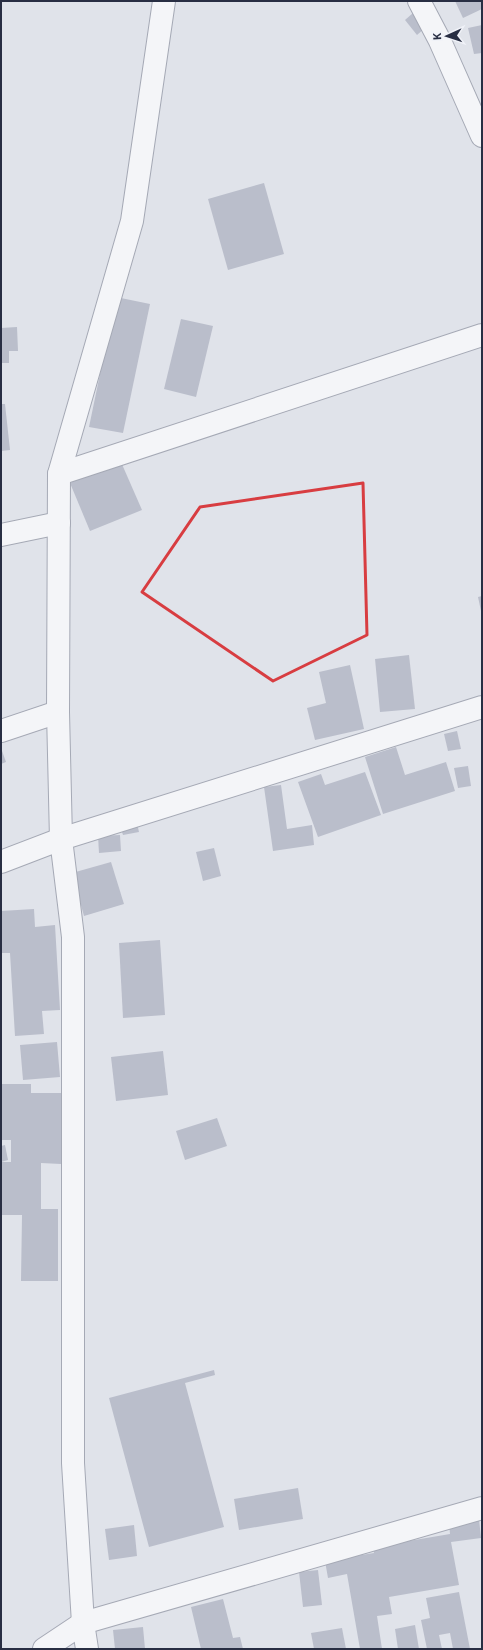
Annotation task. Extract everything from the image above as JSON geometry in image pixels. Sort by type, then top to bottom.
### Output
[{"type":"street","points":[[87,1649],[83,1623],[73,1463],[73,937],[61,839],[58,712],[58,474],[132,221],[164,1]]},
{"type":"street","points":[[420,1],[440,41],[476,105],[482,136]]},
{"type":"street","points":[[58,474],[482,335]]},
{"type":"street","points":[[1,535],[59,523]]},
{"type":"street","points":[[1,862],[61,839],[482,708]]},
{"type":"street","points":[[1,731],[58,712]]},
{"type":"street","points":[[44,1649],[83,1623],[482,1508]]},
{"type":"highlighted area","points":[[363,483],[367,635],[273,681],[142,592],[200,507]]},
{"type":"building","points":[[455,1],[482,1],[482,9],[463,18]]},
{"type":"building","points":[[413,13],[425,28],[417,35],[405,20]]},
{"type":"building","points":[[482,25],[482,53],[474,54],[468,28]]},
{"type":"building","points":[[264,183],[284,254],[228,270],[208,199]]},
{"type":"building","points":[[116,297],[150,304],[123,433],[89,427]]},
{"type":"building","points":[[181,319],[213,326],[196,397],[164,389]]},
{"type":"building","points":[[17,327],[18,351],[9,351],[9,363],[1,363],[1,328]]},
{"type":"building","points":[[1,404],[5,404],[10,450],[1,451]]},
{"type":"building","points":[[121,462],[142,510],[90,531],[70,483]]},
{"type":"building","points":[[482,596],[482,611],[481,611],[478,597]]},
{"type":"building","points":[[409,655],[415,709],[380,712],[375,659]]},
{"type":"building","points":[[350,665],[364,729],[315,740],[307,708],[326,703],[319,672]]},
{"type":"building","points":[[457,731],[461,749],[448,751],[444,734]]},
{"type":"building","points":[[396,747],[405,775],[446,762],[455,791],[383,814],[365,757]]},
{"type":"building","points":[[1,748],[6,762],[1,764]]},
{"type":"building","points":[[468,766],[471,786],[458,788],[454,768]]},
{"type":"building","points":[[365,772],[381,815],[318,837],[298,782],[321,774],[325,785]]},
{"type":"building","points":[[281,785],[287,829],[312,825],[314,845],[273,851],[264,787]]},
{"type":"building","points":[[137,823],[139,832],[123,835],[120,826]]},
{"type":"building","points":[[120,835],[121,851],[99,853],[98,836]]},
{"type":"building","points":[[214,848],[221,876],[203,881],[196,852]]},
{"type":"building","points":[[111,862],[124,904],[84,916],[72,873]]},
{"type":"building","points":[[34,909],[35,927],[55,925],[60,1010],[42,1011],[44,1034],[15,1036],[10,953],[2,953],[1,911]]},
{"type":"building","points":[[160,940],[165,1015],[123,1018],[119,943]]},
{"type":"building","points":[[57,1042],[60,1077],[23,1080],[20,1045]]},
{"type":"building","points":[[163,1051],[168,1095],[116,1101],[111,1057]]},
{"type":"building","points":[[1,1084],[31,1084],[31,1093],[61,1093],[61,1164],[41,1163],[41,1209],[58,1209],[58,1281],[21,1281],[22,1215],[1,1215],[1,1162],[11,1162],[11,1140],[1,1140]]},
{"type":"building","points":[[217,1118],[227,1146],[185,1160],[176,1131]]},
{"type":"building","points":[[5,1145],[8,1160],[1,1162],[1,1146]]},
{"type":"building","points":[[214,1370],[215,1375],[185,1383],[224,1527],[149,1547],[109,1398]]},
{"type":"building","points":[[298,1488],[303,1519],[239,1530],[234,1499]]},
{"type":"building","points":[[479,1519],[481,1538],[451,1542],[459,1585],[389,1597],[392,1614],[377,1616],[382,1649],[360,1649],[347,1574],[328,1578],[325,1561],[374,1553],[373,1547],[450,1534],[449,1522]]},
{"type":"building","points":[[134,1525],[137,1556],[109,1560],[105,1529]]},
{"type":"building","points":[[318,1570],[322,1605],[303,1607],[299,1572]]},
{"type":"building","points":[[459,1592],[470,1649],[453,1649],[450,1633],[439,1635],[442,1649],[427,1649],[421,1620],[430,1618],[426,1598]]},
{"type":"building","points":[[223,1599],[233,1638],[240,1637],[243,1649],[201,1649],[191,1607]]},
{"type":"building","points":[[415,1625],[419,1649],[398,1649],[395,1629]]},
{"type":"building","points":[[143,1627],[145,1649],[115,1649],[113,1630]]},
{"type":"building","points":[[342,1628],[346,1649],[314,1649],[311,1633]]}]
